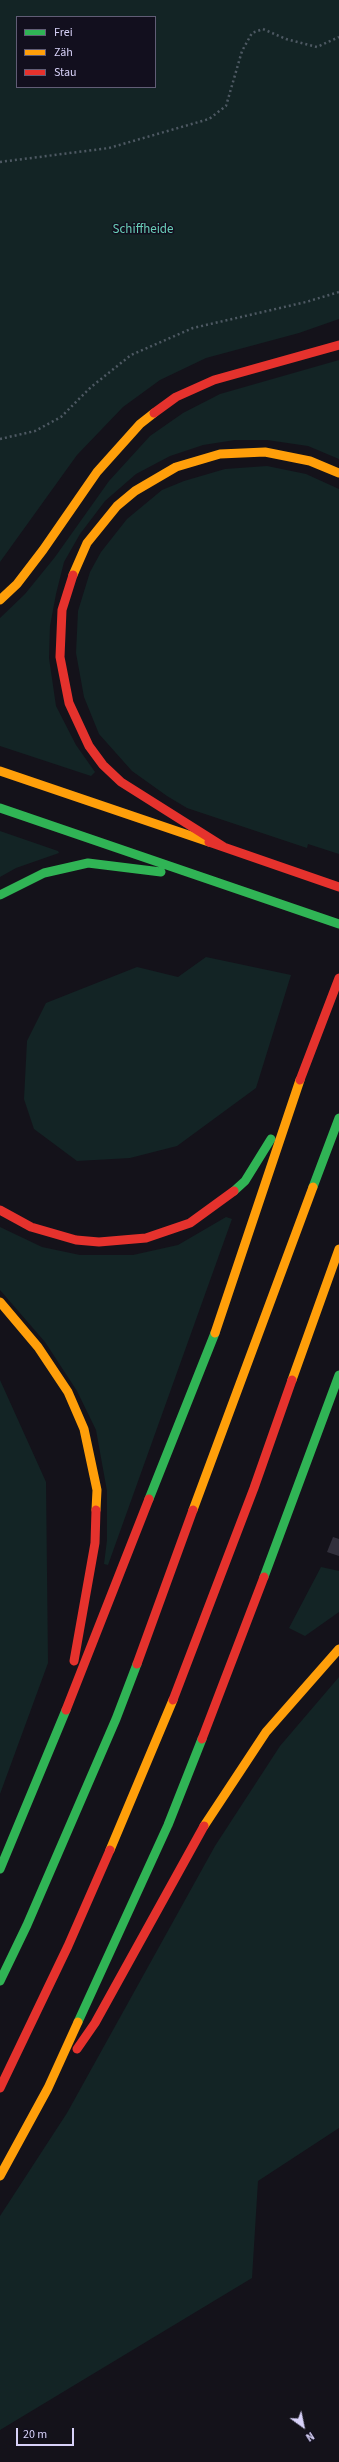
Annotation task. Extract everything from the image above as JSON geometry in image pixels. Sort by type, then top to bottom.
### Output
[{"type":"highway","points":[[0,600],[17,584],[43,550],[97,472],[140,424],[176,397],[214,380],[339,345]]},
{"type":"highway","points":[[224,847],[121,782],[103,765],[89,746],[69,703],[60,657],[62,610],[68,587],[87,544],[106,518],[135,491],[176,467],[220,454],[265,452],[310,461],[339,473]]},
{"type":"highway","points":[[0,771],[339,887]]},
{"type":"highway","points":[[0,808],[339,924]]},
{"type":"highway","points":[[0,895],[44,873],[88,863],[206,878]]},
{"type":"highway","points":[[0,1869],[42,1772],[224,1311],[299,1083],[339,978]]},
{"type":"highway","points":[[0,1210],[31,1227],[53,1235],[99,1242],[146,1238],[190,1223],[210,1211],[245,1181],[266,1150],[299,1083]]},
{"type":"highway","points":[[0,1981],[27,1925],[116,1719],[339,1118]]},
{"type":"highway","points":[[0,2088],[68,1946],[156,1744],[254,1488],[339,1249]]},
{"type":"highway","points":[[0,1302],[38,1347],[68,1392],[84,1429],[97,1490],[95,1543],[77,1653],[42,1772]]},
{"type":"highway","points":[[0,2176],[48,2088],[168,1825],[233,1662],[339,1375]]},
{"type":"highway","points":[[48,2088],[95,2023],[192,1844],[266,1732],[339,1649]]},
{"type":"path","points":[[0,162],[109,148],[209,119],[226,106],[242,51],[252,33],[263,29],[286,39],[317,47],[339,37]]},
{"type":"path","points":[[0,439],[35,431],[61,417],[90,387],[131,355],[193,328],[306,302],[339,292]]},
{"type":"green space","name":"Schiffheide","points":[[0,0],[339,0],[339,319],[299,333],[206,358],[160,380],[123,407],[77,455],[0,562]]},
{"type":"green space","points":[[339,360],[339,459],[308,446],[267,440],[235,440],[203,445],[170,456],[136,474],[105,501],[80,534],[64,562],[56,594],[50,626],[49,658],[56,706],[76,745],[95,772],[91,776],[0,746],[0,618],[25,594],[55,557],[109,481],[150,436],[183,413],[220,394]]},
{"type":"green space","points":[[267,466],[306,474],[339,489],[339,854],[308,844],[307,848],[187,808],[167,796],[132,771],[99,734],[84,697],[76,653],[78,611],[90,572],[101,552],[127,519],[162,490],[184,481],[225,469]]},
{"type":"green space","points":[[0,831],[58,851],[59,853],[16,868],[0,877]]},
{"type":"green space","points":[[206,957],[291,975],[256,1088],[177,1146],[130,1158],[77,1161],[34,1129],[24,1099],[27,1041],[46,1003],[137,967],[178,977]]},
{"type":"green space","points":[[226,1217],[232,1219],[108,1565],[104,1564],[107,1540],[107,1491],[96,1430],[77,1391],[45,1342],[0,1290],[0,1227],[42,1247],[80,1255],[133,1255],[178,1245]]},
{"type":"green space","points":[[0,1380],[46,1482],[48,1663],[0,1794]]},
{"type":"green space","points":[[321,1567],[339,1571],[339,1612],[305,1636],[289,1628]]},
{"type":"green space","points":[[339,1677],[339,2128],[258,2181],[252,2278],[0,2430],[0,2216],[67,2113],[215,1846],[280,1746]]},
{"type":"building","points":[[333,1537],[339,1539],[339,1556],[327,1552]]},
{"type":"traffic: fast","points":[[0,808],[339,924]]},
{"type":"traffic: fast","points":[[0,895],[44,873],[88,863],[161,872]]},
{"type":"traffic: fast","points":[[313,1187],[339,1118]]},
{"type":"traffic: fast","points":[[234,1191],[245,1181],[271,1139]]},
{"type":"traffic: fast","points":[[149,1499],[215,1333]]},
{"type":"traffic: fast","points":[[264,1577],[339,1375]]},
{"type":"traffic: fast","points":[[0,1981],[27,1925],[116,1719],[137,1664]]},
{"type":"traffic: fast","points":[[0,1869],[66,1710]]},
{"type":"traffic: fast","points":[[78,2022],[168,1825],[202,1739]]},
{"type":"traffic: slow","points":[[0,600],[17,584],[43,550],[97,472],[140,424],[154,413]]},
{"type":"traffic: slow","points":[[73,575],[87,543],[117,506],[135,491],[176,467],[220,454],[265,452],[310,461],[339,473]]},
{"type":"traffic: slow","points":[[0,771],[209,842]]},
{"type":"traffic: slow","points":[[215,1333],[300,1080]]},
{"type":"traffic: slow","points":[[193,1510],[313,1187]]},
{"type":"traffic: slow","points":[[292,1380],[339,1249]]},
{"type":"traffic: slow","points":[[0,1302],[38,1347],[68,1392],[84,1429],[97,1490],[96,1510]]},
{"type":"traffic: slow","points":[[204,1826],[266,1732],[339,1649]]},
{"type":"traffic: slow","points":[[110,1850],[173,1700]]},
{"type":"traffic: slow","points":[[0,2176],[48,2088],[78,2022]]},
{"type":"traffic: jam","points":[[154,413],[176,397],[214,380],[339,345]]},
{"type":"traffic: jam","points":[[73,575],[62,610],[60,657],[69,703],[89,746],[103,765],[121,782],[224,847]]},
{"type":"traffic: jam","points":[[209,842],[339,887]]},
{"type":"traffic: jam","points":[[300,1080],[339,978]]},
{"type":"traffic: jam","points":[[0,1210],[31,1227],[76,1240],[99,1242],[146,1238],[190,1223],[234,1191]]},
{"type":"traffic: jam","points":[[173,1700],[254,1488],[292,1380]]},
{"type":"traffic: jam","points":[[66,1710],[149,1499]]},
{"type":"traffic: jam","points":[[74,1661],[95,1543],[96,1510]]},
{"type":"traffic: jam","points":[[137,1664],[193,1510]]},
{"type":"traffic: jam","points":[[202,1739],[264,1577]]},
{"type":"traffic: jam","points":[[77,2049],[95,2023],[204,1826]]},
{"type":"traffic: jam","points":[[0,2088],[68,1946],[110,1850]]}]
